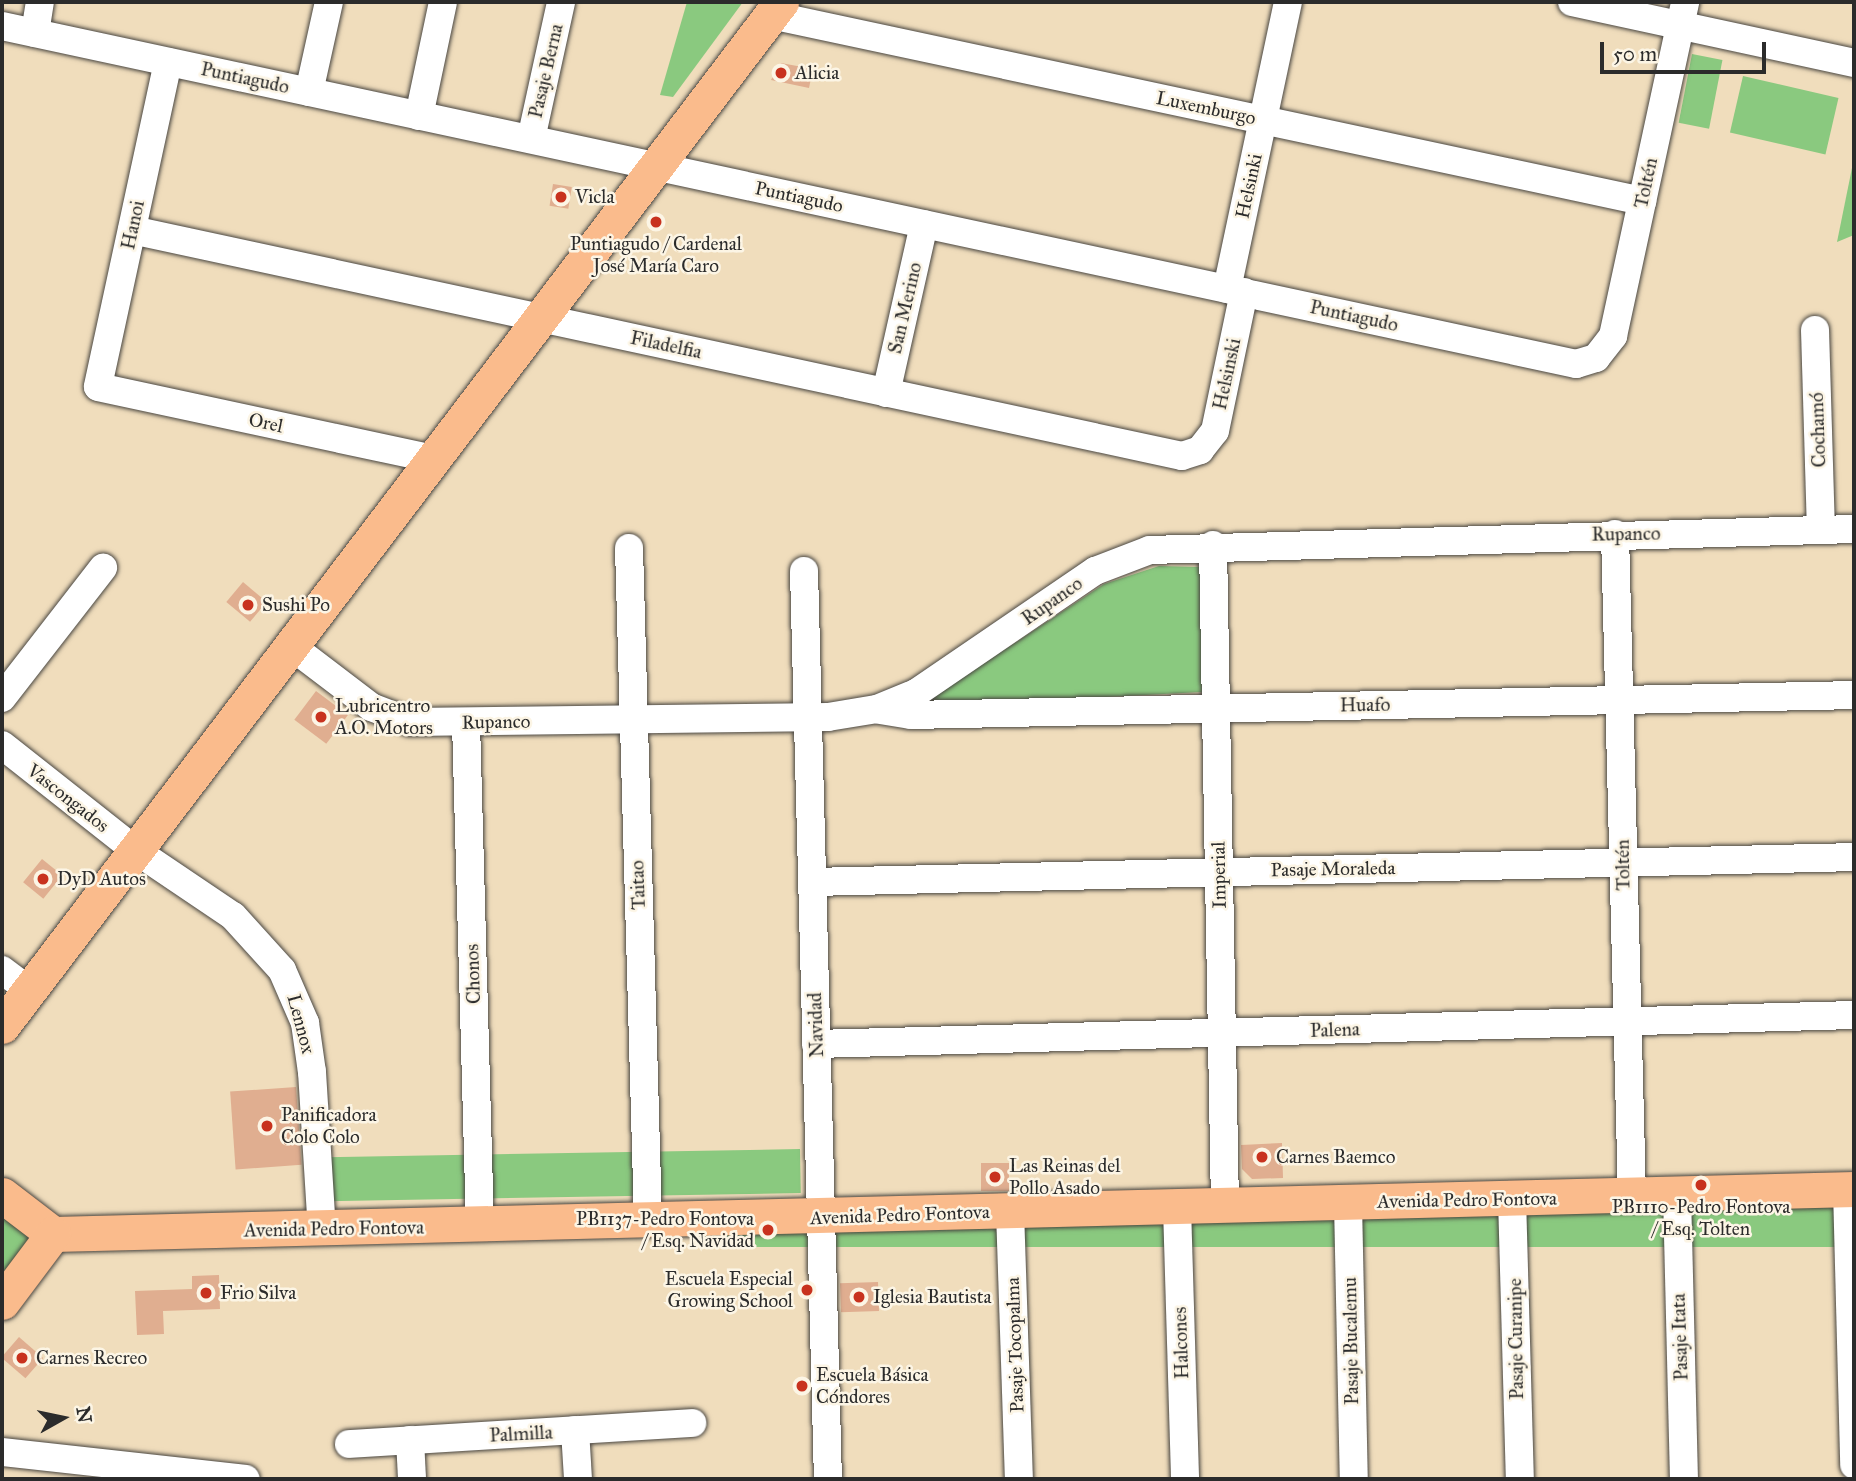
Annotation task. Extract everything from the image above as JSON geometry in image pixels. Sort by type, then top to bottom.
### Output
[{"type":"main road","points":[[2,1026],[15,980],[135,850],[776,8]]},
{"type":"main road","name":"Avenida Pedro Fontova","points":[[53,1234],[322,1230],[1851,1189]]},
{"type":"main road","points":[[2,1195],[53,1234],[2,1302]]},
{"type":"street","points":[[35,33],[40,2]]},
{"type":"street","points":[[309,92],[329,2]]},
{"type":"street","points":[[419,116],[443,2]]},
{"type":"street","name":"Pasaje Berna","points":[[530,139],[561,2]]},
{"type":"street","name":"Helsinki","points":[[1236,291],[1263,120],[1288,2]]},
{"type":"street","points":[[1572,2],[1683,14],[1854,63]]},
{"type":"street","name":"Luxemburgo","points":[[776,8],[1263,120],[1642,201]]},
{"type":"street","name":"Toltén","points":[[1596,358],[1612,336],[1683,14]]},
{"type":"street","name":"Puntiagudo","points":[[2,26],[1566,362],[1596,358]]},
{"type":"street","name":"Hanoi","points":[[98,387],[168,62]]},
{"type":"street","name":"San Merino","points":[[886,393],[924,223]]},
{"type":"street","name":"Filadelfia","points":[[132,230],[1172,454],[1200,450]]},
{"type":"street","name":"Helsinski","points":[[1200,450],[1214,431],[1236,291]]},
{"type":"street","name":"Cochamó","points":[[1815,330],[1821,529]]},
{"type":"street","name":"Orel","points":[[98,387],[433,459]]},
{"type":"street","name":"Rupanco","points":[[291,646],[382,713],[410,722],[807,717],[877,709],[935,681],[1095,571],[1150,550],[1213,545],[1854,529]]},
{"type":"street","name":"Toltén","points":[[1615,534],[1632,1195]]},
{"type":"street","name":"Imperial","points":[[1213,545],[1225,1206]]},
{"type":"street","name":"Taitao","points":[[629,548],[648,1221]]},
{"type":"street","points":[[2,698],[103,568]]},
{"type":"street","name":"Navidad","points":[[803,571],[828,1479]]},
{"type":"street","name":"Huafo","points":[[877,709],[911,715],[1854,695]]},
{"type":"street","name":"Chonos","points":[[466,722],[480,1226]]},
{"type":"street","name":"Vascongados","points":[[2,745],[135,850]]},
{"type":"street","name":"Lennox","points":[[135,850],[233,916],[264,945],[296,998],[312,1072],[322,1230]]},
{"type":"street","name":"Pasaje Moraleda","points":[[812,882],[1854,856]]},
{"type":"street","name":"Palena","points":[[816,1044],[1854,1015]]},
{"type":"street","points":[[1851,1189],[1854,1465]]},
{"type":"street","name":"Pasaje Itata","points":[[1676,1194],[1684,1479]]},
{"type":"street","name":"Pasaje Curanipe","points":[[1512,1198],[1520,1479]]},
{"type":"street","name":"Pasaje Bucalemu","points":[[1348,1203],[1354,1479]]},
{"type":"street","name":"Halcones","points":[[1177,1207],[1185,1479]]},
{"type":"street","name":"Pasaje Tocopalma","points":[[1010,1212],[1018,1479]]},
{"type":"street","name":"Palmilla","points":[[349,1444],[692,1423]]},
{"type":"street","points":[[575,1430],[579,1479]]},
{"type":"street","points":[[410,1440],[412,1479]]},
{"type":"street","points":[[2,1452],[79,1470],[246,1479]]},
{"type":"green space","points":[[687,2],[743,2],[673,97],[660,95]]},
{"type":"green space","points":[[1692,54],[1722,60],[1709,129],[1679,123]]},
{"type":"green space","points":[[1743,76],[1838,98],[1825,155],[1730,133]]},
{"type":"green space","points":[[1854,158],[1854,235],[1837,242]]},
{"type":"green space","points":[[1159,566],[1200,567],[1202,692],[918,707],[1104,584]]},
{"type":"green space","points":[[800,1149],[801,1193],[327,1201],[326,1157]]},
{"type":"green space","points":[[704,1201],[1854,1201],[1854,1247],[704,1247]]},
{"type":"green space","points":[[2,1210],[36,1236],[2,1283]]},
{"type":"building","points":[[781,63],[813,69],[809,88],[771,80]]},
{"type":"building","name":"Vicla","points":[[553,184],[572,187],[568,209],[550,206]]},
{"type":"building","points":[[243,582],[267,602],[250,622],[226,602]]},
{"type":"building","name":"Lubricentro A.O. Motors","points":[[316,691],[348,715],[326,744],[294,720]]},
{"type":"building","name":"DyD Autos","points":[[42,859],[62,875],[43,899],[23,882]]},
{"type":"building","name":"Panificadora Colo Colo","points":[[296,1087],[301,1165],[236,1169],[230,1092]]},
{"type":"building","name":"Carnes Baemco","points":[[1282,1143],[1283,1178],[1252,1179],[1242,1169],[1241,1145]]},
{"type":"building","name":"Las Reinas del Pollo Asado","points":[[981,1163],[1009,1163],[1009,1191],[981,1191]]},
{"type":"building","points":[[219,1275],[220,1309],[163,1311],[164,1334],[137,1335],[135,1291],[192,1289],[192,1276]]},
{"type":"building","name":"Iglesia Bautista","points":[[878,1282],[879,1311],[841,1312],[840,1283]]},
{"type":"building","name":"Carnes Recreo","points":[[19,1337],[43,1358],[25,1378],[2,1358]]},
{"type":"place","name":"Alicia","points":[[781,73]]},
{"type":"place","name":"Vicla","points":[[561,197]]},
{"type":"place","name":"Puntiagudo / Cardenal José María Caro","points":[[656,222]]},
{"type":"place","name":"Sushi Po","points":[[248,605]]},
{"type":"place","name":"Lubricentro A.O. Motors","points":[[321,717]]},
{"type":"place","name":"DyD Autos","points":[[43,879]]},
{"type":"place","name":"Panificadora Colo Colo","points":[[267,1126]]},
{"type":"place","name":"Carnes Baemco","points":[[1262,1157]]},
{"type":"place","name":"Las Reinas del Pollo Asado","points":[[995,1177]]},
{"type":"place","name":"PB1110-Pedro Fontova / Esq. Tolten","points":[[1701,1185]]},
{"type":"place","name":"PB1137-Pedro Fontova / Esq. Navidad","points":[[768,1230]]},
{"type":"place","name":"Escuela Especial Growing School","points":[[807,1290]]},
{"type":"place","name":"Frio Silva","points":[[206,1293]]},
{"type":"place","name":"Iglesia Bautista","points":[[859,1297]]},
{"type":"place","name":"Carnes Recreo","points":[[22,1358]]},
{"type":"place","name":"Escuela Básica Cóndores","points":[[802,1386]]}]
